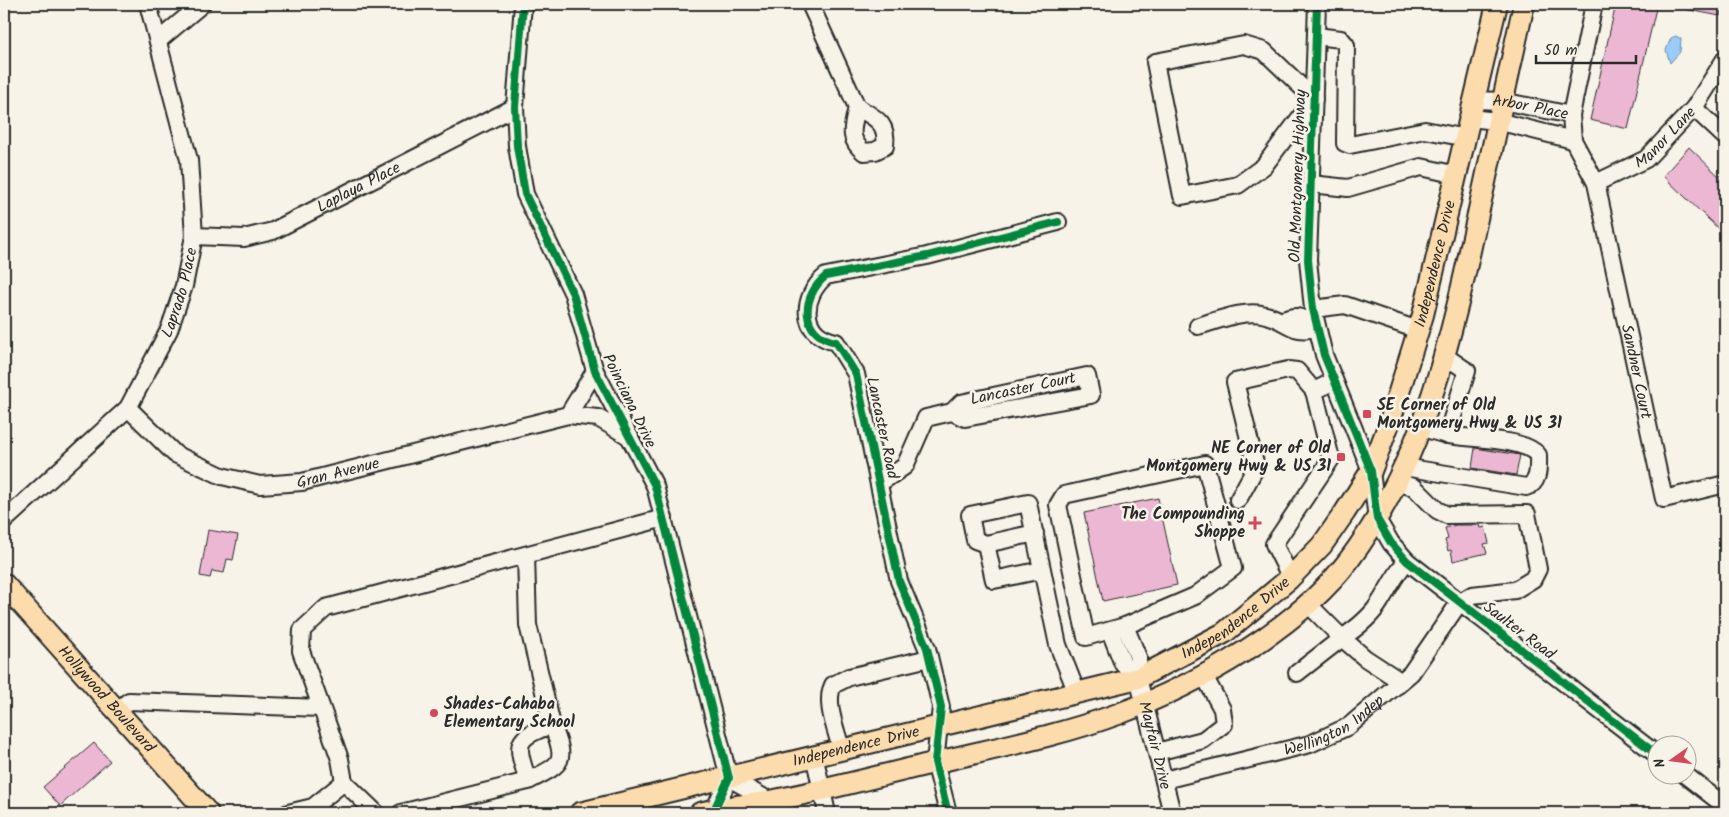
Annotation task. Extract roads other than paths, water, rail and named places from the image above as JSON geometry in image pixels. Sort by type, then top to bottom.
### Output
[{"type":"main road","name":"Independence Drive","points":[[580,813],[603,810],[814,755],[939,728],[1138,678],[1224,633],[1291,578],[1322,545],[1371,471],[1390,420],[1418,330],[1473,109],[1496,4]]},
{"type":"main road","name":"Independence Drive","points":[[705,812],[822,790],[1041,737],[1118,714],[1226,664],[1265,638],[1307,603],[1348,561],[1376,519],[1400,475],[1420,427],[1445,356],[1458,309],[1497,121],[1524,4]]},
{"type":"main road","name":"Hollywood Boulevard","points":[[4,584],[208,813]]},
{"type":"street","name":"Laprado Place","points":[[4,521],[128,408],[169,330],[184,286],[194,236],[189,160],[148,4]]},
{"type":"street","points":[[159,40],[202,4]]},
{"type":"street","name":"Poinciana Drive","points":[[523,4],[515,107],[517,146],[525,194],[573,294],[595,371],[632,438],[655,486],[729,778]]},
{"type":"street","points":[[810,4],[857,108]]},
{"type":"street","name":"Old Montgomery Highway","points":[[1317,4],[1308,260],[1313,309],[1334,381],[1371,471],[1376,519]]},
{"type":"street","points":[[1571,114],[1594,4]]},
{"type":"street","points":[[1316,36],[1341,39],[1346,45],[1345,143],[1350,145],[1425,130],[1466,138]]},
{"type":"street","name":"Old Montgomery Highway","points":[[1244,45],[1264,52],[1314,99],[1264,166],[1238,185],[1182,196],[1155,62],[1244,45]]},
{"type":"street","points":[[1694,108],[1725,59]]},
{"type":"street","name":"Arbor Place","points":[[1473,109],[1502,101],[1571,114],[1573,140],[1596,183]]},
{"type":"street","name":"Laplaya Place","points":[[194,236],[244,238],[273,231],[515,107]]},
{"type":"street","name":"Manor Lane","points":[[1596,183],[1646,159],[1694,108],[1725,137]]},
{"type":"street","points":[[1473,109],[1497,121],[1573,140]]},
{"type":"street","points":[[1311,184],[1348,188],[1421,167],[1457,175]]},
{"type":"street","name":"Sandner Court","points":[[1596,183],[1664,499],[1725,484]]},
{"type":"street","name":"Lancaster Road","points":[[948,813],[935,762],[941,707],[929,658],[900,581],[856,374],[836,342],[823,340],[813,330],[808,316],[808,299],[815,285],[826,276],[927,256],[1058,222]]},
{"type":"street","points":[[1313,309],[1345,305],[1418,330]]},
{"type":"street","points":[[1198,326],[1229,317],[1255,313],[1282,321],[1290,328],[1304,331],[1317,328]]},
{"type":"street","points":[[1445,356],[1467,371],[1447,434]]},
{"type":"street","points":[[1238,500],[1256,467],[1235,382],[1288,370],[1298,372],[1314,391],[1331,459],[1274,544],[1291,578]]},
{"type":"street","points":[[568,415],[595,371]]},
{"type":"street","name":"Lancaster Court","points":[[880,483],[905,466],[926,418],[952,412],[961,403],[1087,376],[1091,395],[965,418],[952,412]]},
{"type":"street","points":[[1314,391],[1334,381]]},
{"type":"street","points":[[1015,391],[1018,408]]},
{"type":"street","name":"Gran Avenue","points":[[128,408],[175,454],[222,476],[260,485],[302,482],[568,415],[598,418],[632,438]]},
{"type":"street","points":[[1400,475],[1526,487],[1536,480],[1538,455],[1534,450],[1518,445],[1447,434],[1420,427]]},
{"type":"street","points":[[1205,464],[1233,568],[1195,596],[1118,629],[1086,637],[1058,505],[1064,495],[1205,464]]},
{"type":"street","points":[[1400,475],[1437,510],[1447,514],[1527,514],[1538,569],[1532,579],[1515,590],[1472,595],[1460,603]]},
{"type":"street","points":[[1034,533],[986,544],[976,540],[970,516],[1028,503],[1058,645],[1077,693]]},
{"type":"street","points":[[376,813],[344,782],[340,759],[301,652],[302,630],[326,608],[664,518]]},
{"type":"street","name":"Saulter Road","points":[[1376,519],[1390,543],[1407,561],[1646,746]]},
{"type":"street","points":[[986,544],[994,580],[1042,570]]},
{"type":"street","points":[[401,813],[528,781],[553,768],[560,758],[560,744],[552,725],[528,625],[526,555]]},
{"type":"street","points":[[1297,673],[1360,625],[1374,610],[1398,571],[1407,561]]},
{"type":"street","points":[[1307,603],[1342,638],[1365,658],[1394,677],[1398,684]]},
{"type":"street","name":"Wellington Indep","points":[[1164,780],[1310,744],[1349,726],[1411,673],[1460,603]]},
{"type":"street","name":"Mayfair Drive","points":[[1118,629],[1138,657],[1138,678],[1172,813]]},
{"type":"street","points":[[841,749],[832,710],[831,688],[835,682],[929,658]]},
{"type":"street","points":[[1157,752],[1203,740],[1224,724],[1222,709],[1203,674]]},
{"type":"street","points":[[118,710],[129,701],[320,708]]},
{"type":"street","points":[[528,781],[520,755],[522,741],[532,732],[552,725]]},
{"type":"street","points":[[814,755],[827,813]]},
{"type":"street","points":[[705,812],[729,778],[770,801]]},
{"type":"street","points":[[288,813],[313,807],[344,782]]},
{"type":"street","points":[[1696,783],[1725,806]]},
{"type":"water","points":[[1676,36],[1681,39],[1680,52],[1670,63],[1666,50],[1671,38]]},
{"type":"place","name":"SE Corner of Old Montgomery Hwy & US 31","points":[[1367,414]]},
{"type":"place","name":"NE Corner of Old Montgomery Hwy & US 31","points":[[1341,457]]},
{"type":"place","name":"The Compounding Shoppe","points":[[1255,523]]},
{"type":"place","name":"Shades-Cahaba Elementary School","points":[[434,713]]}]
